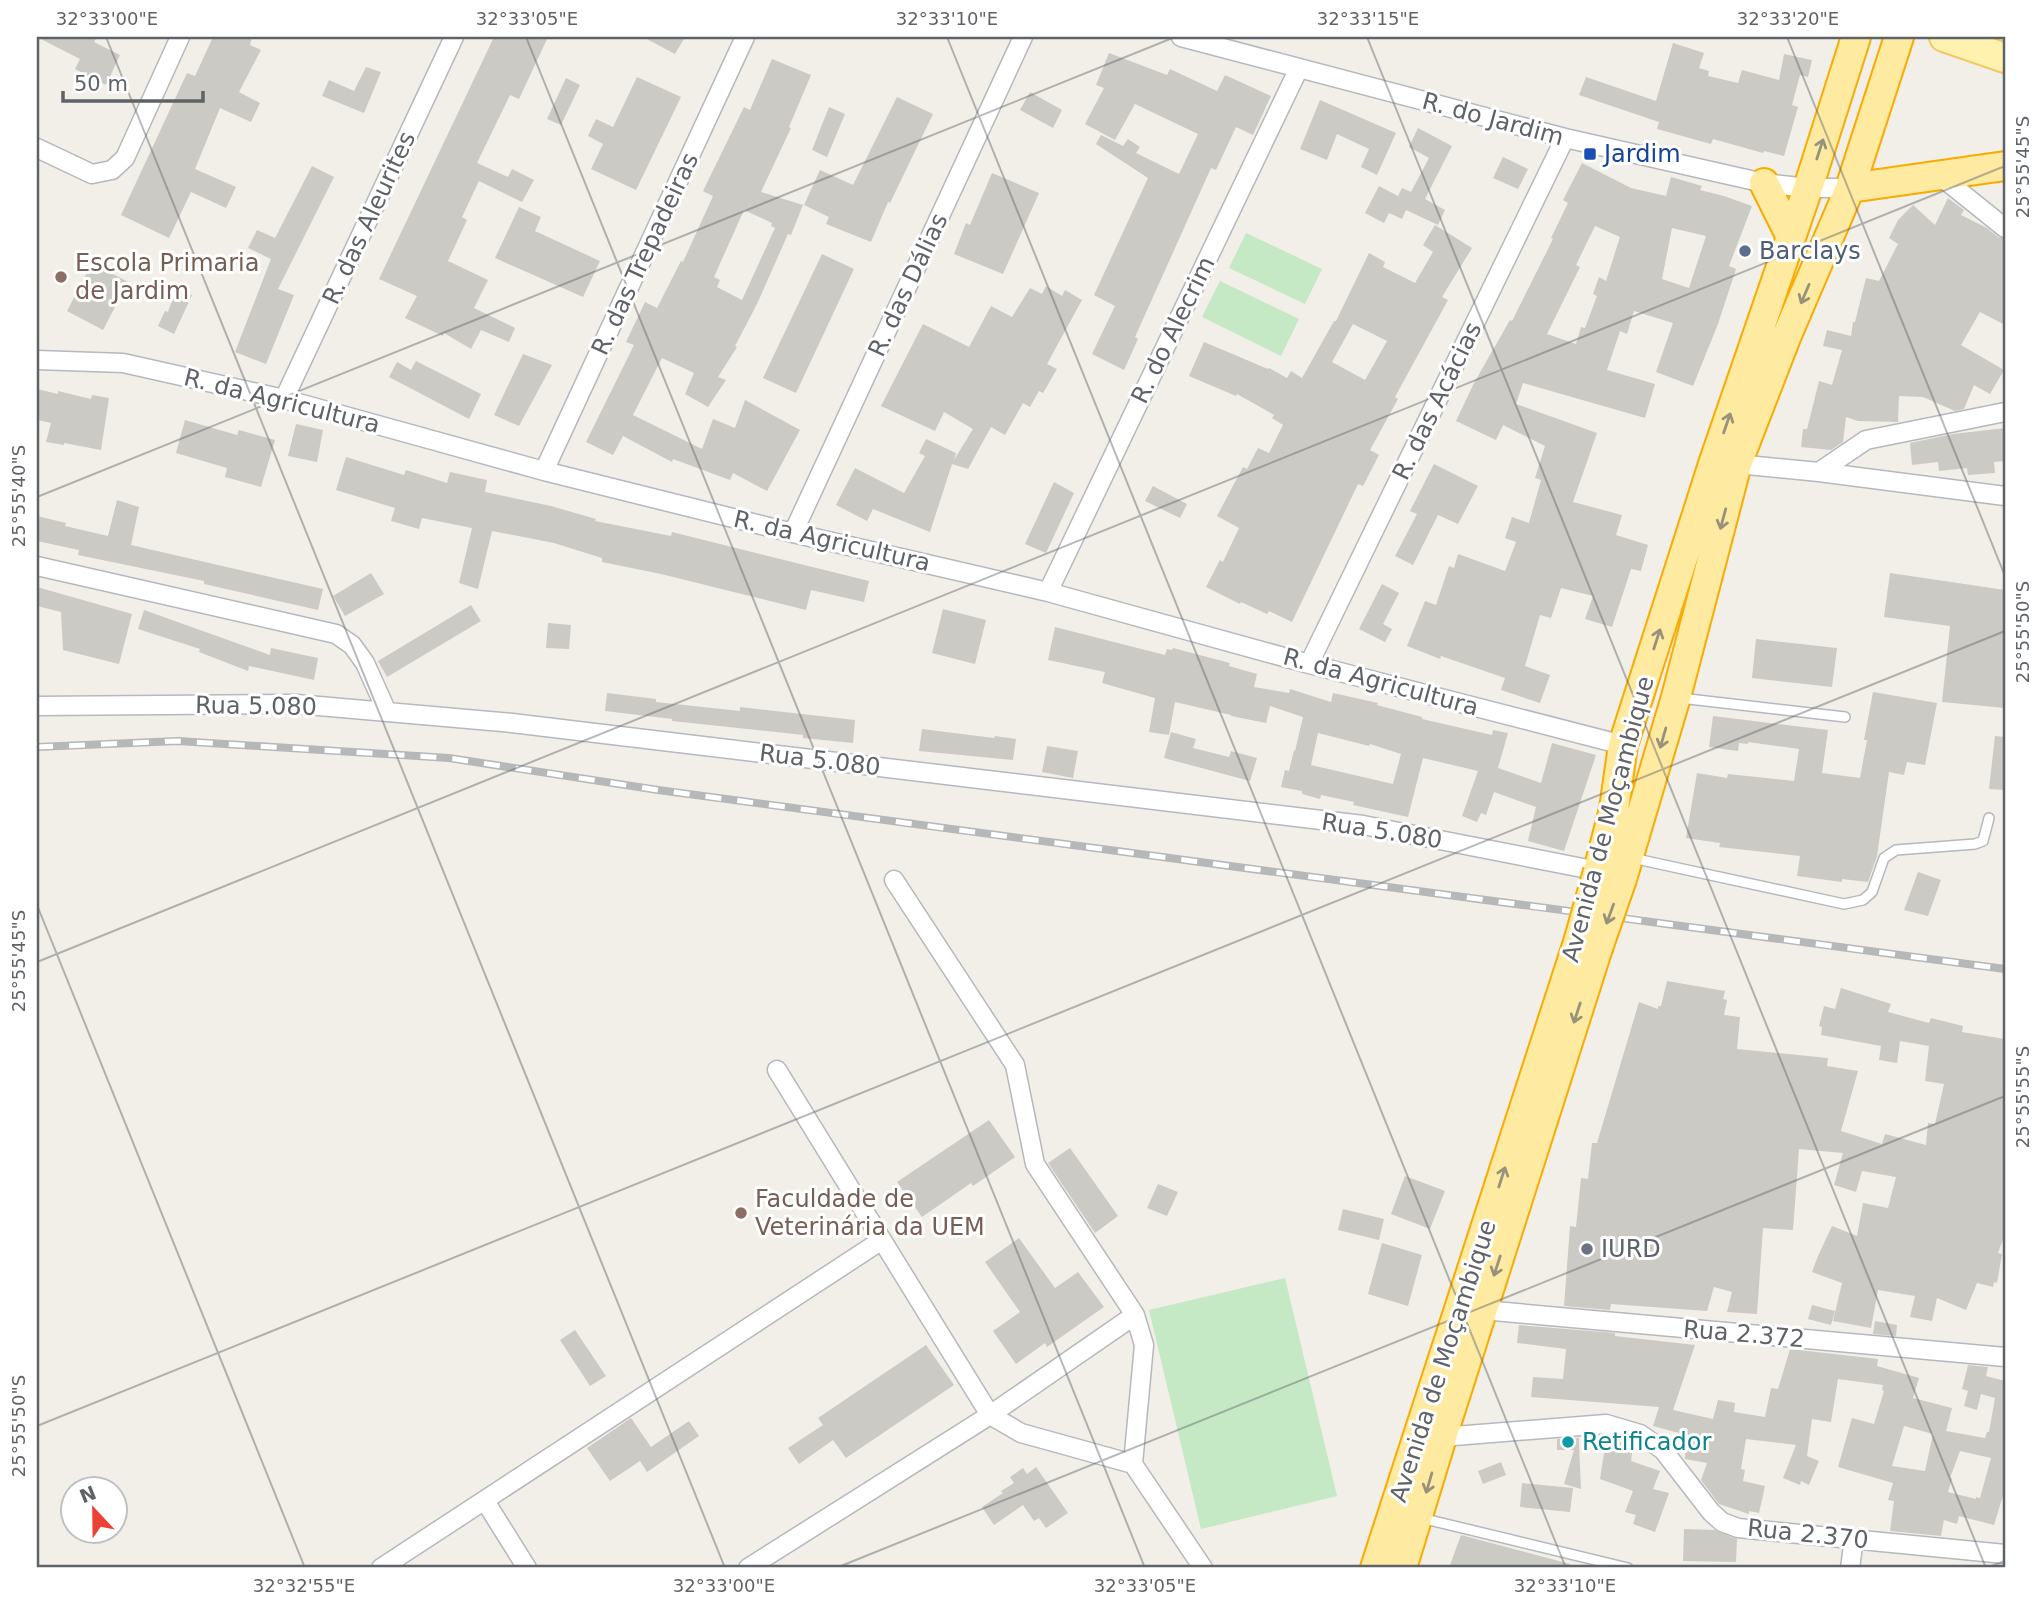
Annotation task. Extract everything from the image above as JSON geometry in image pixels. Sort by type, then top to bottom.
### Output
[{"type":"highway","name":"Avenida de Moçambique","points":[[1616,869],[1614,809],[1623,746],[1714,461],[1808,188],[1856,37]]},
{"type":"highway","name":"Avenida de Moçambique","points":[[1375,1568],[1588,944],[1676,697],[1737,464],[1787,335],[1851,187],[1899,37]]},
{"type":"highway","points":[[1851,187],[2005,166]]},
{"type":"highway","points":[[1764,184],[1791,237]]},
{"type":"highway","name":"Avenida de Moçambique","points":[[1402,1568],[1555,1084],[1588,944]]},
{"type":"main road","points":[[1944,37],[2005,58]]},
{"type":"street","points":[[37,148],[92,174],[112,170],[125,158],[180,37]]},
{"type":"street","name":"R. das Aleurites","points":[[284,399],[454,37]]},
{"type":"street","name":"R. das Trepadeiras","points":[[544,471],[745,37]]},
{"type":"street","name":"R. das Dálias","points":[[793,533],[1023,37]]},
{"type":"street","name":"R. do Jardim","points":[[1181,37],[1565,138],[1764,184],[1808,188],[1851,187]]},
{"type":"street","name":"R. do Alecrim","points":[[1048,592],[1299,68]]},
{"type":"street","name":"R. das Acácias","points":[[1309,664],[1565,138]]},
{"type":"street","points":[[1939,175],[2005,228]]},
{"type":"street","name":"R. da Agricultura","points":[[37,360],[122,363],[284,399],[544,471],[793,533],[1048,592],[1623,746]]},
{"type":"street","points":[[1819,471],[1866,440],[2005,412]]},
{"type":"street","points":[[1737,464],[1819,471],[2005,496]]},
{"type":"street","points":[[37,566],[336,635],[352,645],[365,663],[387,712]]},
{"type":"street","name":"Rua 5.080","points":[[37,706],[296,704],[540,726],[1363,825],[1616,869]]},
{"type":"street","points":[[894,880],[1015,1065],[1035,1164],[1135,1315],[1144,1345],[1133,1464],[1203,1568]]},
{"type":"street","points":[[777,1070],[990,1415],[1021,1433],[1133,1464]]},
{"type":"street","points":[[381,1568],[882,1240]]},
{"type":"street","name":"Rua 2.372","points":[[1483,1310],[2005,1357]]},
{"type":"street","points":[[748,1568],[990,1415],[1135,1315]]},
{"type":"street","name":"Rua 2.370","points":[[1442,1437],[1606,1424],[1640,1434],[1663,1450],[1703,1503],[1722,1522],[1738,1528],[2005,1554]]},
{"type":"street","points":[[485,1501],[527,1568]]},
{"type":"street","points":[[1850,1568],[1854,1539]]},
{"type":"lane","points":[[1676,697],[1845,717]]},
{"type":"lane","points":[[1616,869],[1844,904],[1863,900],[1872,892],[1884,858],[1896,850],[1975,844],[1983,841],[1989,818]]},
{"type":"lane","points":[[1419,1518],[1629,1568]]},
{"type":"green space","points":[[1246,233],[1322,269],[1305,304],[1229,268]]},
{"type":"green space","points":[[1220,281],[1299,319],[1281,356],[1202,317]]},
{"type":"green space","points":[[1285,1278],[1337,1496],[1201,1529],[1149,1310]]},
{"type":"building","points":[[37,37],[97,37],[94,42],[120,55],[106,85],[75,69],[80,59]]},
{"type":"building","points":[[213,37],[252,37],[250,45],[261,50],[239,92],[260,103],[251,122],[220,108],[195,169],[236,187],[226,208],[191,192],[169,238],[121,215],[187,73],[195,76]]},
{"type":"building","points":[[494,37],[548,37],[519,99],[510,95],[477,163],[508,177],[512,169],[534,180],[522,202],[479,181],[462,217],[467,220],[448,261],[488,280],[474,308],[515,328],[509,342],[481,330],[471,349],[444,333],[443,336],[405,318],[417,296],[379,279]]},
{"type":"building","points":[[643,37],[685,37],[675,54]]},
{"type":"building","points":[[1673,43],[1704,53],[1699,68],[1709,71],[1708,76],[1738,83],[1742,70],[1779,80],[1784,54],[1812,60],[1808,77],[1800,75],[1792,105],[1798,107],[1784,156],[1713,139],[1711,144],[1657,129],[1659,122],[1579,95],[1586,77],[1656,101]]},
{"type":"building","points":[[1109,53],[1167,75],[1170,69],[1217,91],[1225,75],[1271,96],[1253,135],[1236,127],[1216,170],[1211,168],[1135,337],[1138,339],[1124,370],[1092,354],[1115,306],[1094,295],[1148,178],[1096,144],[1101,135],[1123,146],[1128,139],[1140,147],[1136,153],[1179,174],[1198,134],[1135,104],[1115,140],[1085,124],[1104,88],[1096,85]]},
{"type":"building","points":[[772,59],[811,75],[789,127],[791,128],[761,192],[803,205],[791,235],[788,234],[735,346],[737,347],[718,377],[726,380],[708,407],[685,394],[694,373],[662,358],[633,415],[702,449],[713,419],[735,428],[745,400],[800,430],[767,491],[733,473],[730,480],[673,459],[672,462],[623,436],[613,455],[586,442],[634,345],[626,342],[645,302],[657,308],[681,261],[683,262],[713,196],[703,191],[744,107],[750,110]],"holes":[[[744,210],[772,223],[771,226],[775,228],[742,300],[717,287],[720,280],[714,277]]]},
{"type":"building","points":[[366,67],[381,72],[364,113],[322,96],[329,80],[354,91]]},
{"type":"building","points":[[637,77],[681,97],[636,190],[591,169],[603,144],[588,136],[596,119],[613,127]]},
{"type":"building","points":[[566,78],[580,85],[561,125],[547,119]]},
{"type":"building","points":[[1030,92],[1062,110],[1053,128],[1020,110]]},
{"type":"building","points":[[897,97],[933,114],[890,203],[888,202],[871,242],[826,224],[829,217],[804,205],[820,170],[853,185]]},
{"type":"building","points":[[1320,100],[1396,133],[1377,175],[1361,167],[1369,149],[1337,134],[1327,160],[1300,149]]},
{"type":"building","points":[[829,107],[845,114],[827,157],[812,150]]},
{"type":"building","points":[[1418,128],[1452,146],[1425,199],[1445,210],[1438,225],[1406,210],[1402,219],[1389,213],[1384,223],[1365,213],[1379,186],[1398,196],[1402,188],[1411,192],[1429,158],[1409,147]]},
{"type":"building","points":[[1503,157],[1528,169],[1518,189],[1493,178]]},
{"type":"building","points":[[1582,163],[1631,188],[1666,196],[1671,177],[1702,186],[1700,190],[1752,206],[1729,266],[1736,269],[1718,324],[1693,386],[1656,372],[1673,323],[1634,311],[1627,334],[1620,331],[1607,370],[1655,384],[1645,418],[1523,383],[1516,404],[1597,433],[1573,502],[1622,515],[1616,535],[1648,545],[1641,571],[1631,569],[1612,627],[1585,619],[1593,596],[1561,588],[1551,618],[1540,615],[1525,666],[1550,675],[1540,703],[1501,690],[1505,678],[1441,656],[1440,659],[1407,646],[1425,601],[1436,605],[1449,566],[1454,568],[1458,554],[1505,571],[1516,542],[1505,538],[1512,517],[1529,523],[1541,480],[1535,478],[1545,446],[1503,425],[1496,440],[1456,421],[1474,383],[1510,320],[1512,321],[1553,239],[1551,238],[1568,203],[1563,200]],"holes":[[[1595,226],[1620,237],[1606,281],[1599,277],[1593,294],[1597,296],[1585,328],[1581,327],[1576,344],[1547,334],[1580,267],[1576,265]],[[1672,228],[1706,236],[1689,288],[1662,279]]]},
{"type":"building","points":[[312,166],[334,177],[278,289],[294,295],[266,364],[235,352],[271,259],[248,248],[257,230],[275,238]]},
{"type":"building","points":[[992,173],[1039,193],[1003,274],[954,254],[966,223],[970,225]]},
{"type":"building","points":[[1948,198],[1964,210],[1961,215],[2005,239],[2005,325],[1980,312],[1961,345],[2004,370],[1990,394],[1974,385],[1964,409],[1955,411],[1923,397],[1899,396],[1898,422],[1858,421],[1846,417],[1843,442],[1831,450],[1801,447],[1803,429],[1807,429],[1819,381],[1832,385],[1842,350],[1823,346],[1827,330],[1851,336],[1866,278],[1879,281],[1898,244],[1889,238],[1898,220],[1913,205],[1935,225]]},
{"type":"building","points":[[519,207],[541,217],[535,231],[600,261],[583,297],[495,258]]},
{"type":"building","points":[[1435,225],[1472,248],[1442,297],[1448,300],[1395,397],[1398,399],[1370,450],[1379,455],[1363,486],[1358,484],[1292,622],[1269,611],[1267,614],[1241,602],[1240,604],[1206,587],[1220,560],[1223,562],[1239,528],[1217,516],[1243,467],[1247,469],[1258,448],[1269,453],[1283,425],[1272,418],[1274,415],[1237,394],[1236,396],[1189,376],[1204,342],[1287,378],[1291,371],[1302,378],[1336,321],[1369,253],[1385,262],[1383,267],[1415,283],[1433,252],[1423,245]],"holes":[[[1353,324],[1387,341],[1365,380],[1332,362]]]},
{"type":"building","points":[[822,254],[854,269],[796,393],[763,378]]},
{"type":"building","points":[[92,263],[128,282],[103,330],[67,311]]},
{"type":"building","points":[[1046,286],[1062,296],[1065,290],[1082,300],[1047,364],[1057,369],[1043,393],[1039,391],[1030,407],[1023,403],[1005,435],[991,427],[968,469],[952,464],[930,532],[873,509],[867,521],[836,505],[855,468],[904,493],[925,456],[919,453],[926,439],[956,453],[954,460],[973,429],[944,412],[935,431],[881,406],[923,324],[969,347],[991,306],[1012,317],[1030,288],[1042,294]]},
{"type":"building","points":[[176,289],[192,295],[174,334],[158,326],[165,311],[168,312]]},
{"type":"building","points":[[523,354],[552,365],[519,426],[494,415]]},
{"type":"building","points":[[416,361],[481,394],[469,419],[389,377],[397,362],[411,370]]},
{"type":"building","points":[[37,389],[91,399],[92,395],[109,398],[101,450],[46,442],[51,423],[37,420]]},
{"type":"building","points":[[185,420],[237,435],[239,430],[275,440],[261,487],[225,477],[227,468],[176,453]]},
{"type":"building","points":[[296,424],[323,430],[317,462],[288,456]]},
{"type":"building","points":[[2005,428],[2005,461],[1994,462],[1995,473],[1968,475],[1967,468],[1939,471],[1938,462],[1912,465],[1910,443],[1953,434]]},
{"type":"building","points":[[346,457],[404,475],[406,470],[447,483],[450,472],[487,480],[485,492],[551,506],[596,519],[595,521],[671,536],[672,532],[869,581],[864,602],[811,590],[806,610],[602,562],[602,558],[554,543],[492,531],[478,589],[459,583],[472,528],[422,518],[419,529],[391,521],[395,508],[336,490]]},
{"type":"building","points":[[1434,464],[1478,486],[1458,524],[1438,515],[1413,565],[1395,556],[1417,514],[1410,511]]},
{"type":"building","points":[[1054,482],[1074,493],[1046,553],[1025,544]]},
{"type":"building","points":[[1153,486],[1187,504],[1180,518],[1145,501]]},
{"type":"building","points":[[117,500],[139,507],[131,545],[323,589],[318,610],[204,584],[204,581],[78,555],[79,550],[37,541],[37,516],[108,536]]},
{"type":"building","points":[[371,573],[384,594],[345,616],[333,596]]},
{"type":"building","points":[[1890,573],[2005,590],[2005,708],[1942,702],[1950,626],[1884,617]]},
{"type":"building","points":[[1382,584],[1399,593],[1383,624],[1392,629],[1385,642],[1359,629]]},
{"type":"building","points":[[37,587],[132,614],[119,664],[63,650],[61,612],[37,606]]},
{"type":"building","points":[[471,605],[481,621],[387,677],[378,661]]},
{"type":"building","points":[[943,609],[986,620],[975,664],[932,653]]},
{"type":"building","points":[[144,610],[270,655],[271,648],[318,658],[314,680],[249,666],[248,671],[199,652],[200,649],[138,629]]},
{"type":"building","points":[[548,623],[571,625],[569,649],[546,648]]},
{"type":"building","points":[[1055,627],[1165,655],[1167,649],[1173,648],[1230,663],[1229,666],[1257,674],[1254,687],[1289,693],[1290,689],[1331,702],[1333,693],[1378,703],[1377,705],[1422,719],[1492,735],[1493,730],[1508,733],[1498,768],[1541,783],[1552,743],[1596,755],[1564,851],[1528,841],[1536,807],[1494,792],[1486,815],[1481,813],[1477,822],[1462,816],[1478,771],[1423,758],[1408,817],[1321,795],[1320,799],[1302,794],[1302,791],[1281,787],[1285,770],[1289,771],[1303,717],[1270,706],[1266,723],[1175,702],[1169,735],[1149,732],[1155,698],[1102,683],[1105,672],[1048,660]],"holes":[[[1318,733],[1369,746],[1370,744],[1401,754],[1393,784],[1311,765]]]},
{"type":"building","points":[[1756,639],[1837,648],[1832,687],[1752,678]]},
{"type":"building","points":[[1873,692],[1937,703],[1925,765],[1907,762],[1904,775],[1889,772],[1877,856],[1868,882],[1842,879],[1842,882],[1797,876],[1800,856],[1719,847],[1720,843],[1686,838],[1697,773],[1727,778],[1728,774],[1794,781],[1799,749],[1748,742],[1739,743],[1738,751],[1709,747],[1713,716],[1828,730],[1822,773],[1860,778]]},
{"type":"building","points":[[607,693],[656,699],[656,702],[740,711],[740,707],[855,720],[853,743],[605,711]]},
{"type":"building","points":[[922,729],[1016,739],[1013,760],[919,751]]},
{"type":"building","points":[[1171,732],[1196,739],[1193,748],[1229,757],[1231,751],[1257,758],[1250,781],[1164,758]]},
{"type":"building","points":[[1995,736],[2005,737],[2005,790],[1989,789]]},
{"type":"building","points":[[1047,746],[1078,751],[1073,778],[1042,772]]},
{"type":"building","points":[[1918,872],[1941,880],[1928,916],[1904,910]]},
{"type":"building","points":[[1667,981],[1725,991],[1723,999],[1727,1000],[1724,1015],[1740,1017],[1737,1049],[1828,1058],[1827,1066],[1858,1071],[1841,1131],[1882,1144],[1885,1134],[1926,1145],[1928,1123],[1935,1124],[1944,1084],[1925,1081],[1929,1046],[1900,1041],[1897,1063],[1879,1060],[1881,1046],[1821,1035],[1822,1027],[1819,1026],[1824,1006],[1835,1009],[1841,988],[1891,1004],[1888,1012],[1929,1023],[1931,1018],[1963,1026],[1962,1032],[2005,1039],[2005,1234],[1998,1253],[2002,1254],[1997,1283],[1994,1282],[1993,1287],[1977,1283],[1966,1310],[1937,1298],[1932,1321],[1910,1317],[1915,1296],[1878,1290],[1871,1328],[1833,1321],[1842,1283],[1812,1272],[1818,1256],[1832,1226],[1857,1236],[1863,1203],[1888,1208],[1896,1177],[1862,1171],[1856,1192],[1834,1185],[1843,1153],[1799,1149],[1793,1230],[1763,1228],[1757,1314],[1727,1312],[1732,1292],[1714,1287],[1707,1311],[1611,1304],[1610,1310],[1564,1306],[1570,1226],[1576,1227],[1581,1178],[1588,1179],[1592,1143],[1597,1143],[1639,1002],[1658,1009]]},
{"type":"building","points":[[989,1120],[1015,1157],[922,1217],[897,1182]]},
{"type":"building","points":[[1070,1148],[1118,1216],[1095,1233],[1048,1163]]},
{"type":"building","points":[[1405,1176],[1445,1191],[1430,1229],[1391,1214]]},
{"type":"building","points":[[1158,1184],[1178,1192],[1167,1216],[1147,1208]]},
{"type":"building","points":[[1343,1209],[1384,1219],[1379,1240],[1338,1230]]},
{"type":"building","points":[[1019,1238],[1055,1288],[1078,1272],[1104,1307],[1047,1347],[1045,1343],[1016,1364],[993,1331],[1020,1312],[985,1262]]},
{"type":"building","points":[[1382,1243],[1422,1255],[1408,1306],[1368,1294]]},
{"type":"building","points":[[1812,1305],[1835,1311],[1831,1325],[1808,1319]]},
{"type":"building","points":[[1875,1321],[1897,1325],[1896,1336],[1873,1334]]},
{"type":"building","points":[[1519,1325],[1615,1333],[1615,1336],[1695,1345],[1673,1410],[1713,1419],[1718,1400],[1735,1403],[1734,1412],[1765,1417],[1771,1388],[1778,1389],[1790,1349],[1878,1359],[1877,1366],[1919,1378],[1913,1398],[1952,1408],[1946,1431],[1985,1438],[1989,1432],[1995,1398],[1981,1394],[1977,1410],[1964,1406],[1968,1391],[1962,1389],[1968,1365],[1988,1367],[1986,1376],[2005,1381],[2005,1489],[1994,1525],[1959,1516],[1957,1524],[1944,1520],[1941,1536],[1890,1531],[1894,1501],[1888,1500],[1893,1483],[1838,1467],[1852,1418],[1874,1424],[1884,1391],[1883,1385],[1838,1379],[1831,1422],[1812,1419],[1807,1456],[1819,1461],[1809,1485],[1801,1481],[1800,1485],[1783,1478],[1796,1445],[1746,1439],[1741,1469],[1745,1470],[1743,1481],[1765,1486],[1759,1513],[1749,1511],[1749,1514],[1719,1504],[1701,1480],[1707,1463],[1685,1459],[1686,1435],[1653,1426],[1659,1407],[1531,1397],[1533,1377],[1563,1379],[1566,1349],[1517,1343]],"holes":[[[1904,1426],[1933,1434],[1925,1471],[1892,1466]],[[1960,1451],[1991,1458],[1980,1498],[1948,1492]]]},
{"type":"building","points":[[575,1330],[606,1376],[590,1386],[560,1340]]},
{"type":"building","points":[[926,1345],[954,1385],[846,1458],[833,1440],[799,1464],[788,1448],[823,1425],[818,1418]]},
{"type":"building","points":[[631,1418],[651,1447],[689,1421],[699,1436],[647,1472],[640,1461],[610,1481],[587,1448]]},
{"type":"building","points":[[1579,1438],[1581,1489],[1564,1484],[1574,1450],[1557,1450],[1557,1439]]},
{"type":"building","points":[[1606,1440],[1633,1444],[1631,1461],[1660,1471],[1653,1489],[1669,1493],[1655,1532],[1633,1524],[1636,1515],[1625,1512],[1633,1491],[1600,1479]]},
{"type":"building","points":[[1501,1462],[1506,1475],[1483,1484],[1478,1471]]},
{"type":"building","points":[[1036,1467],[1068,1513],[1046,1528],[1039,1518],[1034,1521],[1023,1505],[994,1525],[982,1507],[1014,1483],[1010,1477],[1023,1468],[1027,1474]]},
{"type":"building","points":[[1522,1483],[1573,1488],[1570,1512],[1520,1507]]},
{"type":"building","points":[[1684,1529],[1714,1530],[1737,1539],[1736,1562],[1683,1561]]},
{"type":"building","points":[[1461,1535],[1570,1564],[1569,1568],[1449,1568]]},
{"type":"railway","points":[[37,747],[178,741],[449,758],[658,790],[2005,969]]},
{"type":"place","name":"Jardim","points":[[1590,154]]},
{"type":"place","name":"Barclays","points":[[1745,251]]},
{"type":"place","name":"Escola Primaria de Jardim","points":[[61,277]]},
{"type":"place","name":"Faculdade de Veterinária da UEM","points":[[741,1213]]},
{"type":"place","name":"IURD","points":[[1587,1249]]},
{"type":"place","name":"Retificador","points":[[1568,1442]]}]
